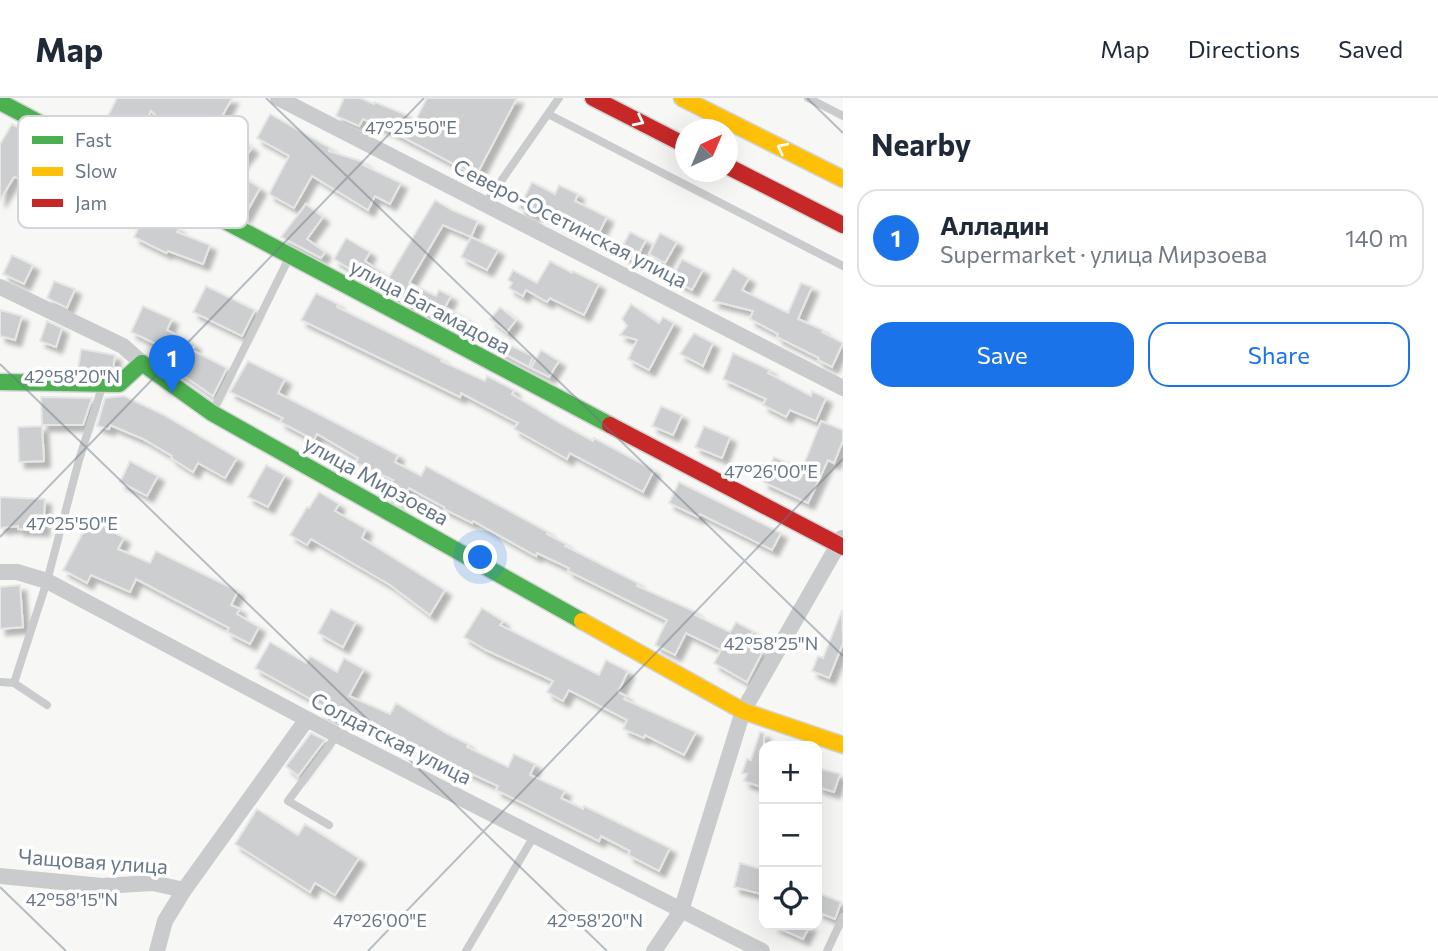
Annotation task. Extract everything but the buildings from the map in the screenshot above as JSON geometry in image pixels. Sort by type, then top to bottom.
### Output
[{"type":"street","name":"Северо-Осетинская улица","points":[[278,98],[843,388]]},
{"type":"street","points":[[593,98],[675,140]]},
{"type":"street","points":[[682,98],[843,179]]},
{"type":"street","name":"улица Багамадова","points":[[0,102],[26,116]]},
{"type":"street","points":[[738,172],[843,225]]},
{"type":"street","name":"улица Багамадова","points":[[235,228],[841,542]]},
{"type":"street","points":[[0,287],[123,346],[142,363],[119,384],[0,382]]},
{"type":"street","name":"улица Мирзоева","points":[[142,363],[212,413],[743,711],[843,745]]},
{"type":"street","points":[[654,951],[681,911],[743,711],[841,542]]},
{"type":"street","name":"Солдатская улица","points":[[0,572],[17,572],[47,581],[337,735],[762,951]]},
{"type":"street","points":[[157,951],[165,921],[184,890],[307,719]]},
{"type":"street","name":"Чащовая улица","points":[[0,876],[102,887],[153,883],[184,890]]},
{"type":"lane","points":[[485,204],[559,98]]},
{"type":"lane","points":[[808,98],[843,116]]},
{"type":"lane","points":[[548,114],[843,266]]},
{"type":"lane","points":[[212,413],[289,257]]},
{"type":"lane","points":[[14,682],[47,581],[79,460],[103,385]]},
{"type":"lane","points":[[0,682],[14,682],[47,705]]},
{"type":"lane","points":[[328,825],[288,801],[337,735]]},
{"type":"lane","points":[[466,951],[534,836]]},
{"type":"lane","points":[[827,951],[843,917]]},
{"type":"traffic: fast","points":[[0,102],[26,116]]},
{"type":"traffic: fast","points":[[238,228],[610,425]]},
{"type":"traffic: fast","points":[[0,382],[119,384],[142,363],[212,413],[582,621]]},
{"type":"traffic: slow","points":[[682,98],[843,179]]},
{"type":"traffic: slow","points":[[582,621],[743,711],[843,745]]},
{"type":"traffic: jam","points":[[593,98],[675,140]]},
{"type":"traffic: jam","points":[[738,172],[843,225]]},
{"type":"traffic: jam","points":[[610,425],[843,547]]},
{"type":"place","name":"Алладин","points":[[172,393]]}]
